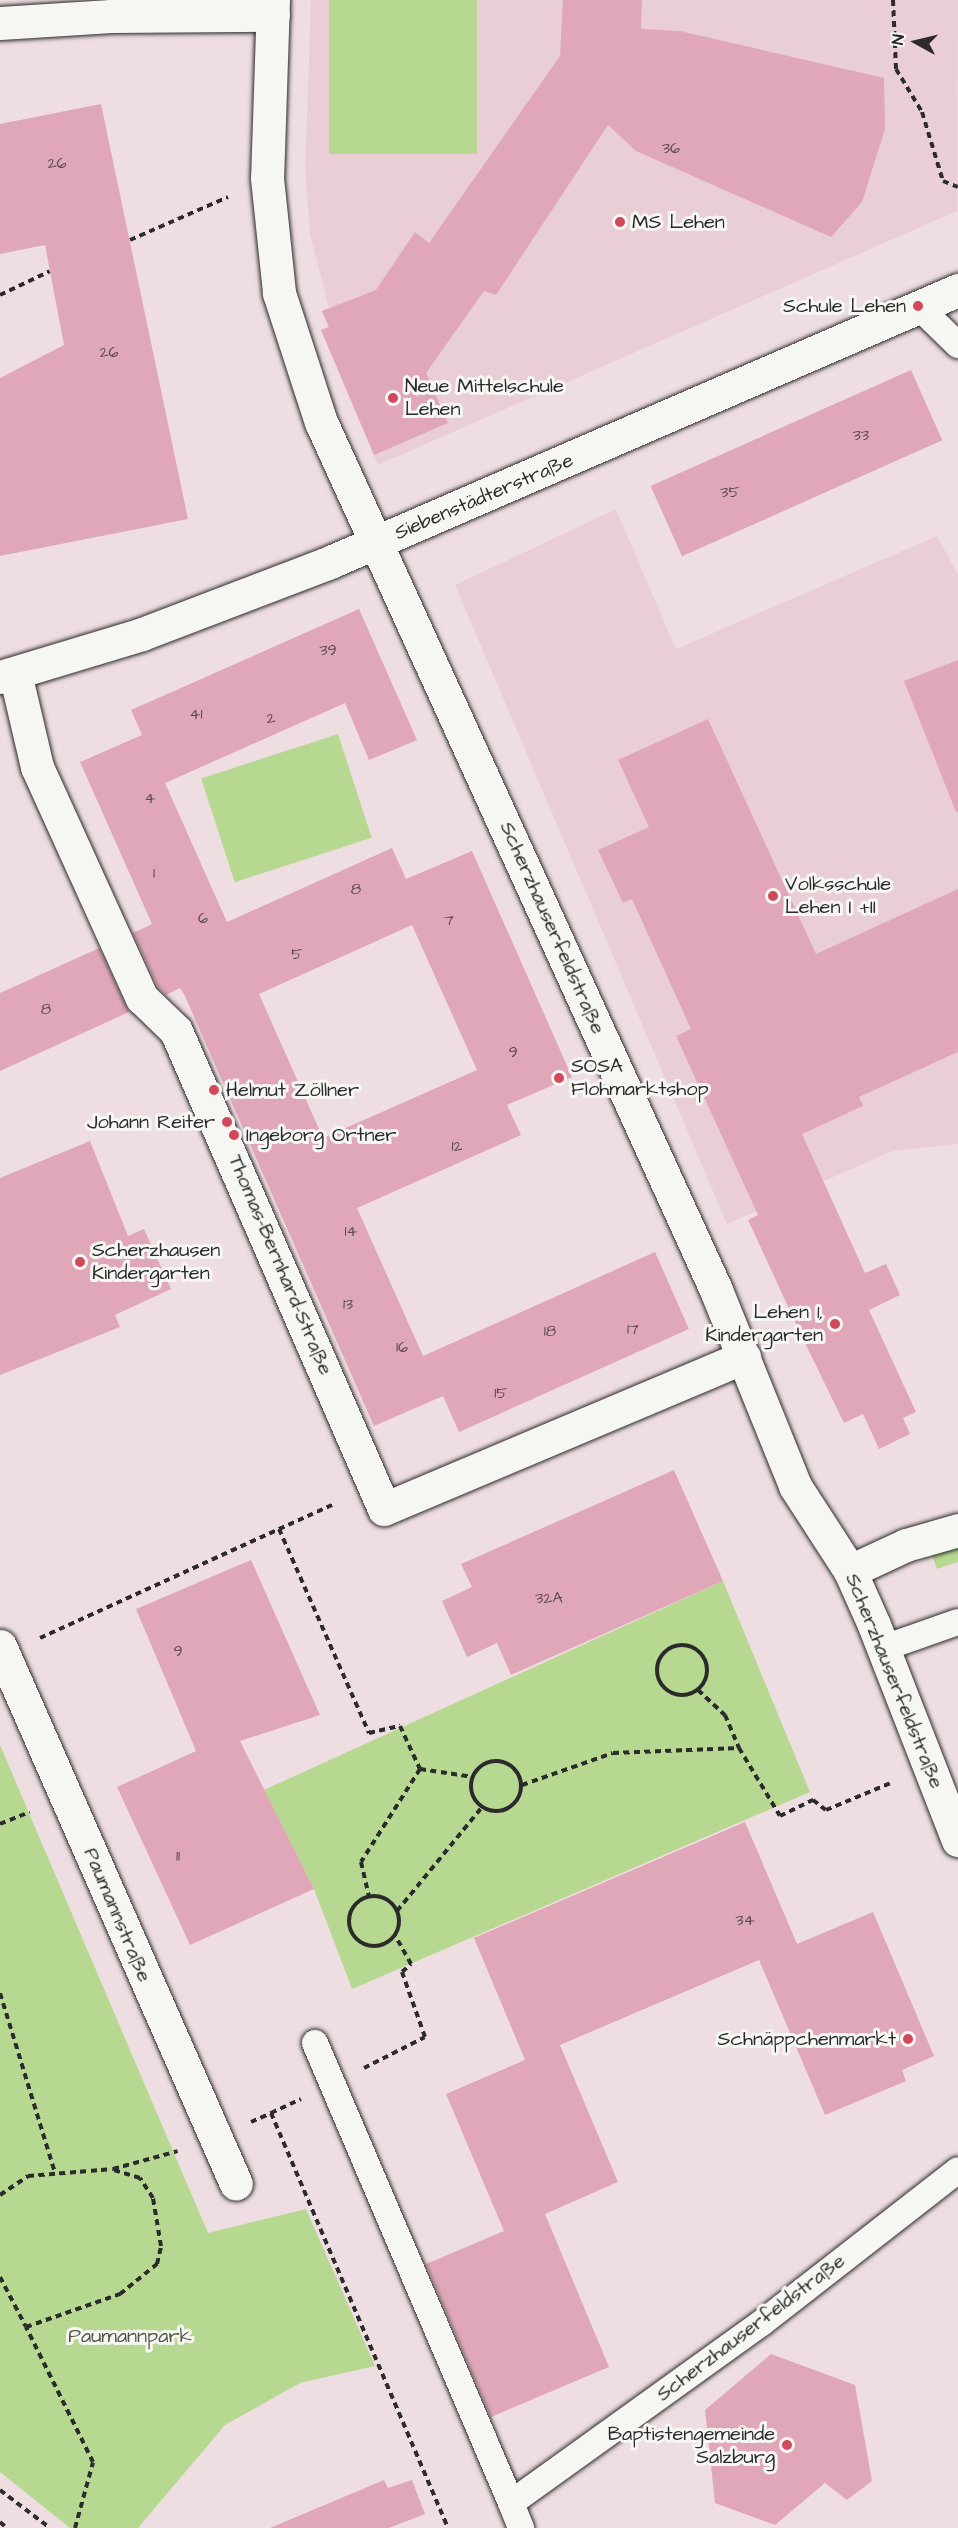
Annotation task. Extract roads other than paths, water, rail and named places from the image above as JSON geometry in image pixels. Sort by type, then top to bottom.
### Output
[{"type":"street","points":[[0,23],[273,8]]},
{"type":"street","name":"Scherzhauserfeldstraße","points":[[273,8],[267,178],[279,293],[321,422],[744,1357],[795,1486],[850,1571],[884,1648],[958,1840]]},
{"type":"street","name":"Siebenstädterstraße","points":[[7,675],[142,634],[377,542],[958,290]]},
{"type":"street","name":"Thomas-Bernhard-Straße","points":[[7,675],[36,767],[142,998],[176,1031],[384,1509],[744,1357]]},
{"type":"street","points":[[850,1571],[906,1545],[958,1530]]},
{"type":"street","name":"Paumannstraße","points":[[2,1650],[213,2139],[236,2184]]},
{"type":"lane","points":[[918,306],[958,345]]},
{"type":"lane","points":[[884,1648],[958,1622]]},
{"type":"lane","points":[[315,2043],[521,2528]]},
{"type":"lane","name":"Scherzhauserfeldstraße","points":[[511,2503],[763,2322],[958,2170]]},
{"type":"place","name":"MS Lehen","points":[[620,222]]},
{"type":"place","name":"Schule Lehen","points":[[918,306]]},
{"type":"place","name":"Neue Mittelschule Lehen","points":[[393,398]]},
{"type":"place","name":"Volksschule Lehen I +II","points":[[773,896]]},
{"type":"place","name":"SOSA Flohmarktshop","points":[[559,1078]]},
{"type":"place","name":"Helmut Zöllner","points":[[214,1090]]},
{"type":"place","name":"Johann Reiter","points":[[227,1122]]},
{"type":"place","name":"Ingeborg Ortner","points":[[234,1135]]},
{"type":"place","name":"Scherzhausen Kindergarten","points":[[80,1262]]},
{"type":"place","name":"Lehen 1, Kindergarten","points":[[835,1324]]},
{"type":"place","name":"Schnäppchenmarkt","points":[[908,2039]]},
{"type":"place","name":"Baptistengemeinde Salzburg","points":[[787,2445]]},
{"type":"park label","name":"Paumannpark","points":[[130,2336]]}]
